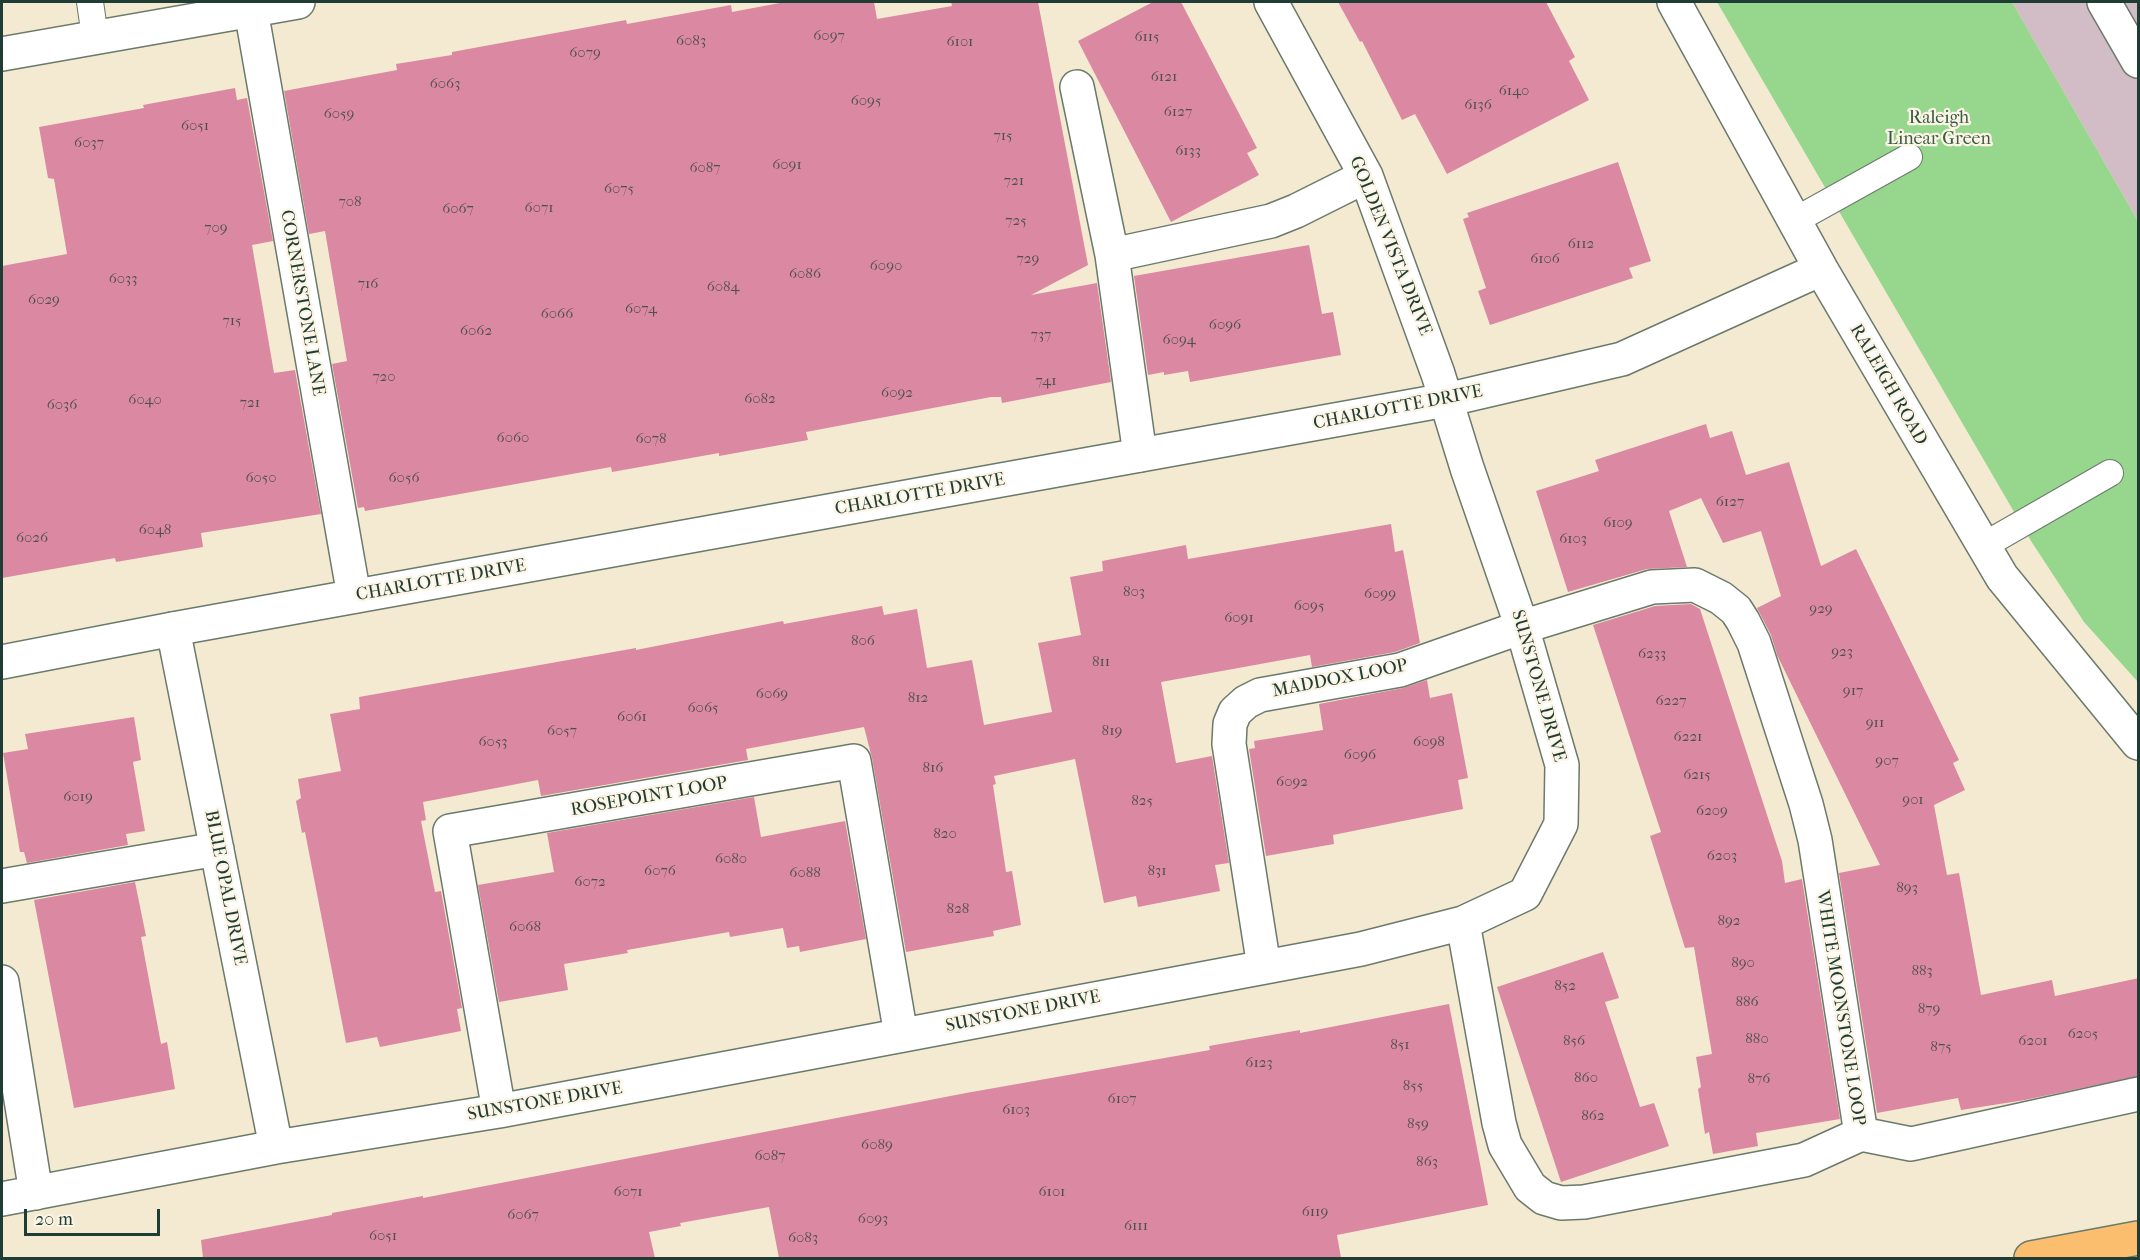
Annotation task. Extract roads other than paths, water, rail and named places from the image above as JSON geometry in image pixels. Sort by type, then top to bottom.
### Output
[{"type":"highway","points":[[2031,1258],[2139,1238]]},
{"type":"street","points":[[2,54],[298,2]]},
{"type":"street","name":"GOLDEN VISTA DRIVE","points":[[1271,2],[1366,176],[1428,343],[1446,400]]},
{"type":"street","name":"RALEIGH ROAD","points":[[1674,2],[1821,269],[2002,577],[2139,743]]},
{"type":"street","points":[[2104,2],[2139,61]]},
{"type":"street","name":"CORNERSTONE LANE","points":[[251,10],[354,596]]},
{"type":"street","points":[[1077,87],[1112,255],[1140,455]]},
{"type":"street","points":[[1112,255],[1271,221],[1366,176]]},
{"type":"street","name":"CHARLOTTE DRIVE","points":[[2,662],[354,596],[1446,400],[1622,359],[1821,269]]},
{"type":"street","name":"SUNSTONE DRIVE","points":[[2,1199],[276,1147],[499,1111],[1361,949],[1463,923],[1525,894],[1561,824],[1562,765],[1522,627],[1446,400]]},
{"type":"street","name":"WHITE MOONSTONE LOOP","points":[[1463,923],[1499,1124],[1505,1145],[1530,1187],[1544,1198],[1561,1203],[1584,1202],[1804,1160],[1861,1134],[1815,840],[1806,804],[1757,654],[1736,610],[1721,598],[1695,585],[1652,587],[1522,627]]},
{"type":"street","name":"MADDOX LOOP","points":[[1264,967],[1229,744],[1230,724],[1235,712],[1260,694],[1400,670],[1522,627]]},
{"type":"street","name":"BLUE OPAL DRIVE","points":[[173,629],[276,1147]]},
{"type":"street","name":"ROSEPOINT LOOP","points":[[499,1111],[450,831],[854,762],[901,1035]]},
{"type":"street","points":[[2,886],[217,849]]},
{"type":"street","points":[[2,982],[36,1193]]},
{"type":"street","points":[[1861,1134],[1911,1144],[2139,1094]]},
{"type":"lane","points":[[90,2],[95,37]]},
{"type":"lane","points":[[1794,221],[1909,157]]},
{"type":"lane","points":[[1983,546],[2110,473]]},
{"type":"park label","name":"Raleigh Linear Green","points":[[1939,129]]}]
